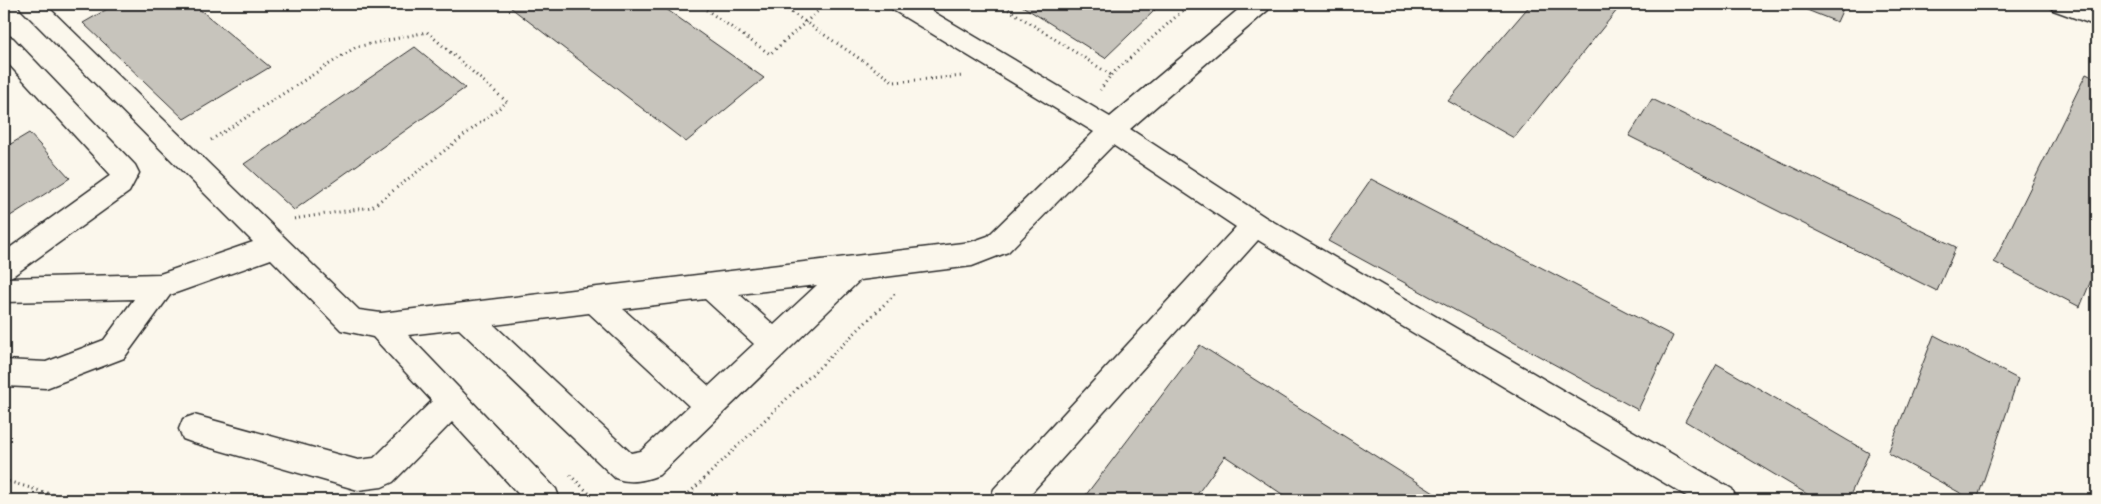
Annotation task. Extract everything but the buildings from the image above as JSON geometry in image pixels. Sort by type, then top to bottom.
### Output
[{"type":"street","points":[[30,4],[351,321],[382,326],[972,254],[998,244],[1111,131],[1260,4]]},
{"type":"street","points":[[901,4],[1085,113],[1255,225],[1721,500]]},
{"type":"street","points":[[2060,4],[2097,17]]},
{"type":"street","points":[[4,44],[126,174],[120,184],[4,267]]},
{"type":"street","points":[[1005,500],[1255,225]]},
{"type":"street","points":[[4,290],[160,286],[276,246]]},
{"type":"street","points":[[466,316],[626,468],[648,465],[853,268]]},
{"type":"street","points":[[4,373],[46,375],[114,348],[160,286]]},
{"type":"street","points":[[710,286],[775,344]]},
{"type":"street","points":[[594,300],[710,406]]},
{"type":"street","points":[[382,326],[545,500]]},
{"type":"street","points":[[194,429],[358,475],[382,472],[452,402]]},
{"type":"path","points":[[698,4],[770,54],[826,4]]},
{"type":"path","points":[[779,4],[894,82],[968,76]]},
{"type":"path","points":[[1000,4],[1111,75]]},
{"type":"path","points":[[1085,113],[1111,75],[1190,4]]},
{"type":"path","points":[[185,156],[356,48],[427,32],[507,102],[372,206],[255,225]]},
{"type":"path","points":[[682,500],[897,293]]},
{"type":"path","points":[[4,480],[70,500]]}]
